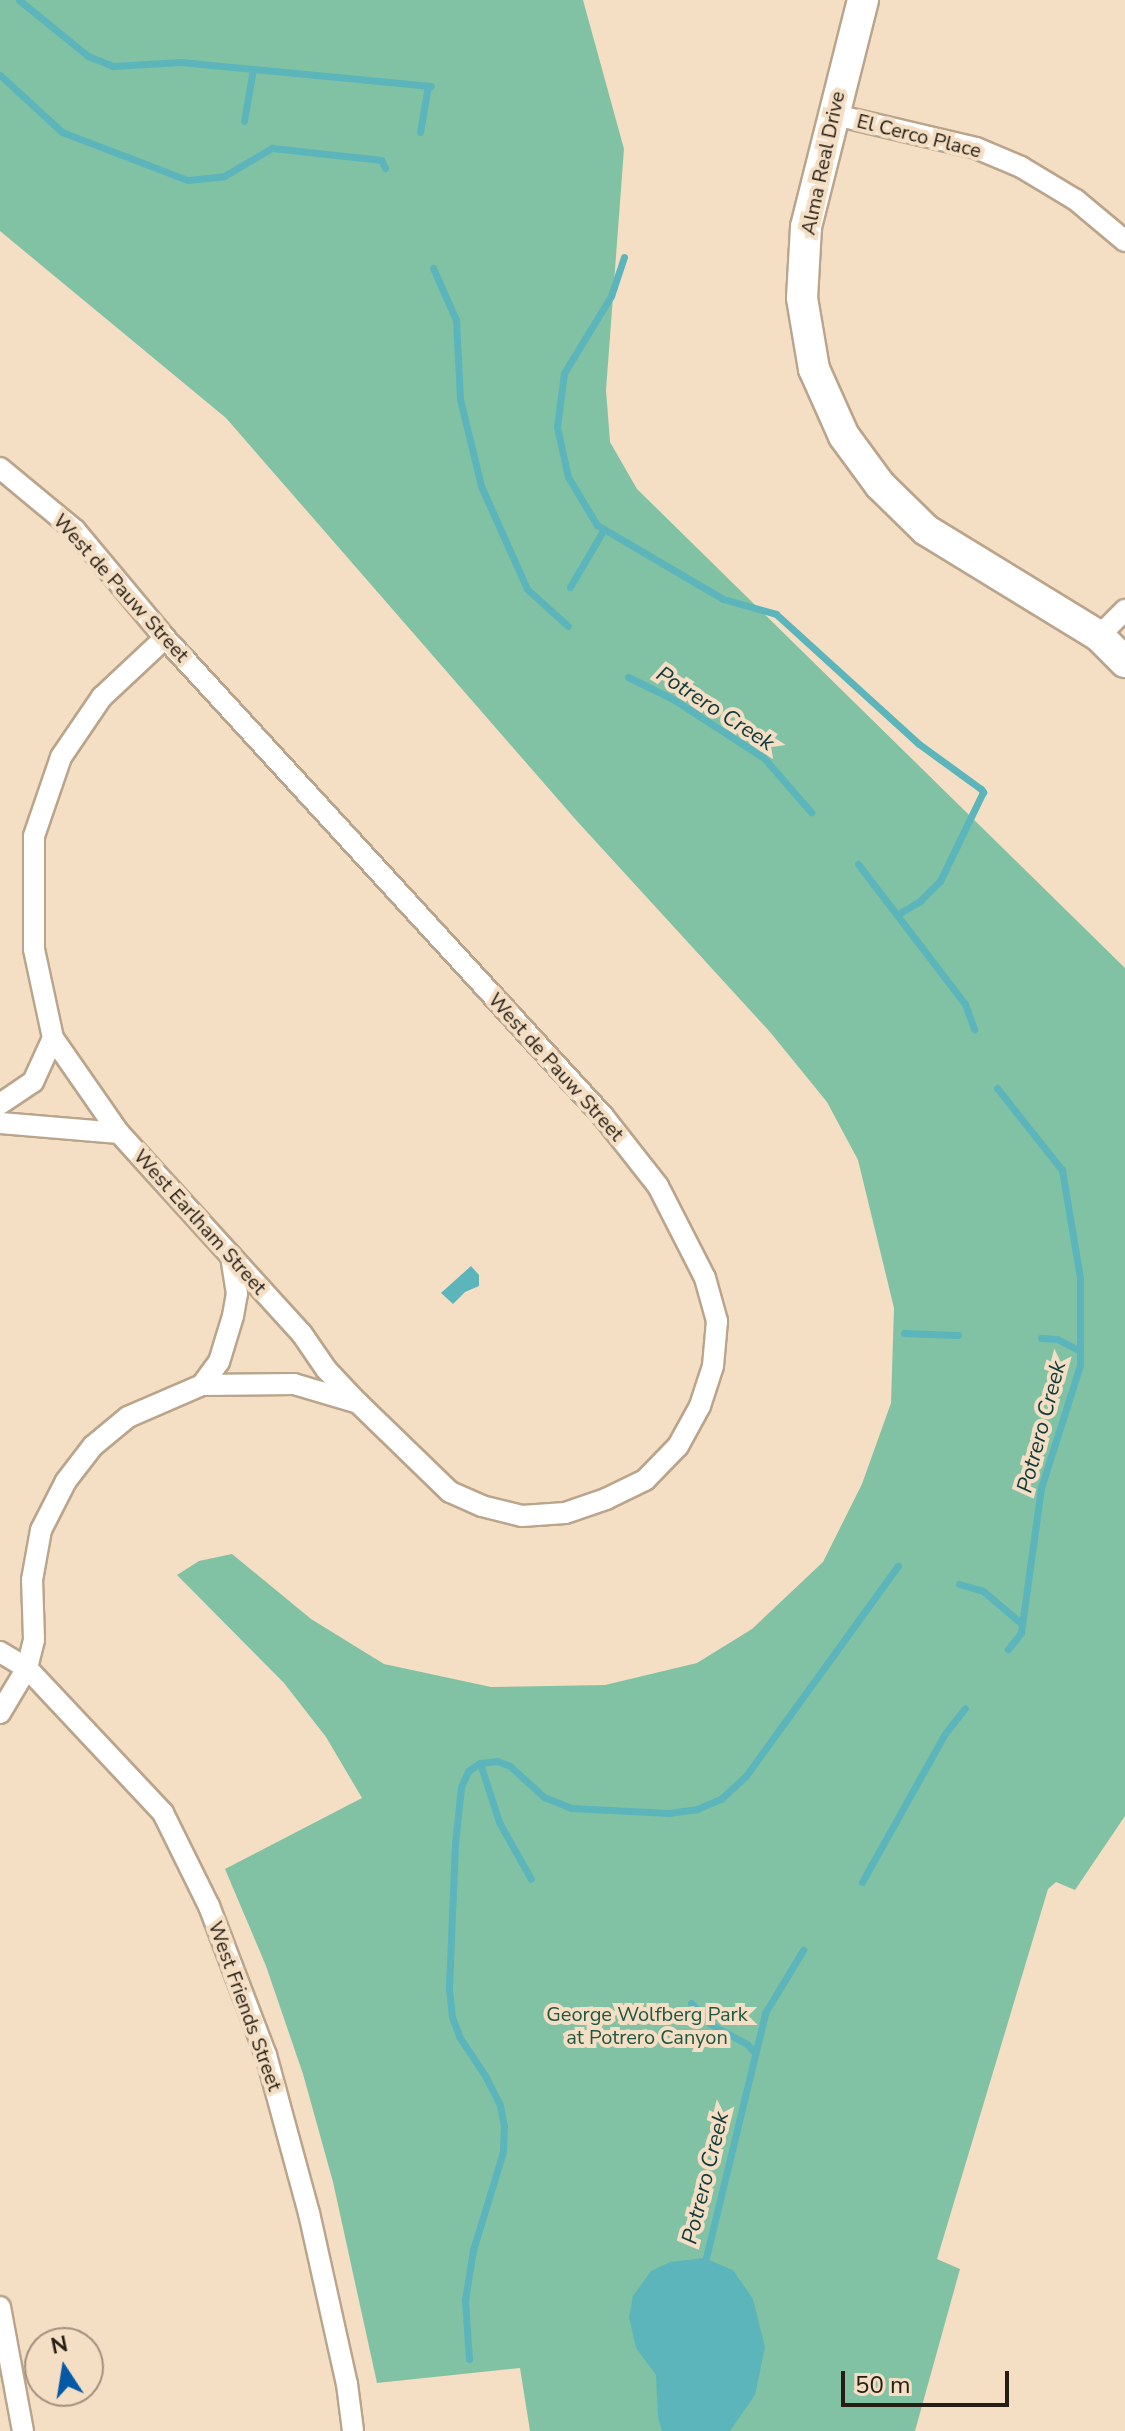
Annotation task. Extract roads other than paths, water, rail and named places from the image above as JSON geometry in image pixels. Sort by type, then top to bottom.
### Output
[{"type":"street","name":"Alma Real Drive","points":[[863,0],[831,114],[806,227],[802,298],[814,369],[844,436],[880,485],[926,530],[1099,636],[1125,662]]},
{"type":"street","name":"El Cerco Place","points":[[831,114],[976,148],[1021,167],[1076,200],[1125,240]]},
{"type":"street","name":"West de Pauw Street","points":[[0,468],[75,530],[165,638],[621,1139],[658,1186],[690,1243],[705,1278],[717,1321],[713,1366],[700,1406],[678,1446],[645,1480],[565,1513],[522,1516],[482,1506],[450,1492],[358,1403]]},
{"type":"street","points":[[1099,636],[1125,610]]},
{"type":"street","points":[[119,1133],[53,1038],[34,949],[34,836],[61,757],[102,697],[165,638]]},
{"type":"street","points":[[0,1104],[33,1082],[53,1038]]},
{"type":"street","name":"West Earlham Street","points":[[0,1123],[119,1133],[302,1334],[326,1369],[358,1403]]},
{"type":"street","points":[[0,1713],[27,1668],[34,1639],[32,1580],[41,1530],[66,1481],[93,1446],[128,1417],[206,1379],[219,1362],[237,1294],[231,1255]]},
{"type":"street","points":[[206,1379],[294,1384],[358,1403]]},
{"type":"street","name":"West Friends Street","points":[[0,1652],[27,1668],[163,1813],[209,1906],[266,2055],[309,2213],[347,2384],[353,2431]]},
{"type":"street","points":[[0,2307],[23,2431]]},
{"type":"water","points":[[471,1266],[479,1275],[479,1286],[465,1292],[453,1304],[441,1293]]},
{"type":"water","points":[[704,2258],[733,2270],[753,2299],[765,2347],[755,2395],[730,2431],[662,2431],[658,2417],[656,2375],[636,2348],[629,2317],[633,2296],[651,2271],[670,2262]]},
{"type":"waterway","points":[[19,0],[88,56],[113,66],[181,62],[431,86]]},
{"type":"waterway","points":[[244,121],[253,69]]},
{"type":"waterway","name":"Potrero Creek","points":[[0,75],[62,132],[188,180],[224,176],[272,148],[381,160],[385,168]]},
{"type":"waterway","points":[[420,132],[428,86]]},
{"type":"waterway","points":[[624,257],[611,296],[564,373],[557,427],[568,477],[597,525],[723,599],[776,614],[919,744],[981,789],[983,792],[940,881],[920,901],[898,914]]},
{"type":"waterway","name":"Potrero Creek","points":[[433,268],[456,320],[460,399],[481,486],[527,589],[568,626]]},
{"type":"waterway","points":[[570,587],[604,529]]},
{"type":"waterway","name":"Potrero Creek","points":[[628,677],[673,699],[764,758],[811,812]]},
{"type":"waterway","name":"Potrero Creek","points":[[858,864],[965,1004],[974,1029]]},
{"type":"waterway","name":"Potrero Creek","points":[[997,1088],[1062,1170],[1080,1278],[1080,1365],[1041,1488],[1021,1633],[1008,1649]]},
{"type":"waterway","points":[[904,1333],[958,1335]]},
{"type":"waterway","points":[[1041,1338],[1057,1339],[1079,1350]]},
{"type":"waterway","points":[[469,2359],[465,2300],[473,2250],[503,2152],[504,2126],[500,2105],[460,2038],[452,2017],[449,1987],[455,1844],[461,1787],[468,1771],[480,1763],[497,1761],[510,1766],[544,1797],[571,1808],[669,1813],[697,1809],[721,1799],[745,1777],[898,1566]]},
{"type":"waterway","points":[[959,1584],[983,1591],[1022,1624]]},
{"type":"waterway","name":"Potrero Creek","points":[[862,1882],[944,1735],[965,1708]]},
{"type":"waterway","points":[[480,1763],[499,1822],[531,1879]]},
{"type":"waterway","name":"Potrero Creek","points":[[704,2266],[765,2013],[803,1950]]},
{"type":"waterway","points":[[691,2003],[710,2024],[747,2044],[755,2053]]},
{"type":"park label","name":"George Wolfberg Park at Potrero Canyon","points":[[647,2026]]}]
